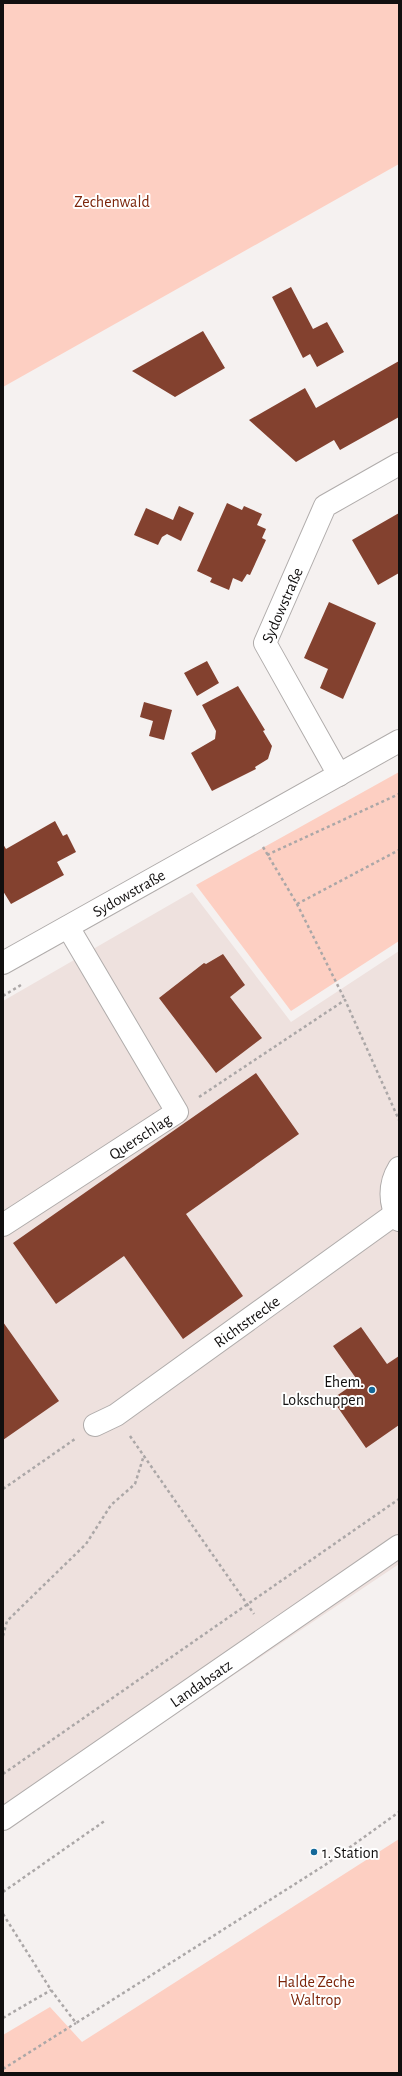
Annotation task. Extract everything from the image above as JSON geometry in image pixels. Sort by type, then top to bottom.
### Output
[{"type":"street","name":"Sydowstraße","points":[[339,775],[265,643],[325,506],[399,464]]},
{"type":"street","name":"Sydowstraße","points":[[3,963],[399,741]]},
{"type":"street","name":"Querschlag","points":[[3,1225],[177,1112],[68,927]]},
{"type":"street","name":"Richtstrecke","points":[[95,1425],[116,1415],[397,1217],[392,1201],[392,1187],[399,1168]]},
{"type":"street","name":"Landabsatz","points":[[3,1819],[399,1546]]},
{"type":"path","points":[[267,854],[399,794]]},
{"type":"path","points":[[251,825],[297,904],[345,1000],[399,1120]]},
{"type":"path","points":[[297,904],[399,850]]},
{"type":"path","points":[[177,1112],[345,1000]]},
{"type":"path","points":[[116,1415],[248,1604],[268,1637]]},
{"type":"path","points":[[3,1489],[95,1425]]},
{"type":"path","points":[[3,1636],[7,1621],[86,1544],[111,1505],[134,1484],[144,1455]]},
{"type":"path","points":[[3,1774],[399,1499]]},
{"type":"path","points":[[3,2069],[325,1865],[399,1812]]},
{"type":"path","points":[[3,1892],[106,1820]]},
{"type":"path","points":[[3,1914],[51,1990],[76,2023]]},
{"type":"path","points":[[3,2018],[51,1990]]},
{"type":"shaded area","points":[[192,892],[291,1022],[399,951],[399,1564],[3,1830],[3,1001]]},
{"type":"green space","name":"Zechenwald","points":[[3,3],[399,3],[399,164],[3,387]]},
{"type":"green space","points":[[399,772],[399,941],[291,1011],[196,885]]},
{"type":"green space","name":"Halde Zeche Waltrop","points":[[399,1839],[399,2073],[3,2073],[3,2035],[50,2007],[82,2042]]},
{"type":"building","points":[[291,287],[313,329],[327,322],[344,352],[317,367],[310,354],[303,358],[272,297]]},
{"type":"building","points":[[203,331],[225,368],[175,397],[132,371]]},
{"type":"building","points":[[399,361],[399,417],[340,450],[334,440],[296,462],[249,420],[305,388],[316,408]]},
{"type":"building","points":[[227,503],[242,510],[244,506],[262,514],[257,525],[266,529],[262,538],[266,540],[250,575],[247,574],[242,582],[233,578],[229,590],[210,582],[212,578],[197,571]]},
{"type":"building","points":[[179,506],[194,513],[181,541],[167,534],[162,537],[158,545],[134,535],[146,508],[173,520]]},
{"type":"building","points":[[399,513],[399,573],[378,585],[352,540]]},
{"type":"building","points":[[329,602],[376,623],[343,699],[320,688],[328,669],[304,658]]},
{"type":"building","points":[[207,661],[219,683],[197,696],[184,673]]},
{"type":"building","points":[[238,686],[265,730],[263,731],[272,746],[268,759],[255,767],[256,769],[212,791],[191,753],[215,739],[216,731],[202,705]]},
{"type":"building","points":[[144,702],[172,710],[164,740],[149,736],[153,721],[140,717]]},
{"type":"building","points":[[55,821],[63,836],[67,834],[76,852],[57,862],[64,875],[11,904],[3,891],[3,844],[6,849]]},
{"type":"building","points":[[223,954],[245,985],[230,997],[262,1038],[216,1073],[159,998],[204,963],[206,964]]},
{"type":"building","points":[[256,1073],[299,1134],[186,1214],[243,1296],[183,1339],[124,1256],[56,1304],[13,1243]]},
{"type":"building","points":[[3,1322],[59,1401],[3,1440]]},
{"type":"building","name":"Ehem. Lokschuppen","points":[[361,1327],[387,1364],[399,1356],[399,1425],[366,1448],[332,1399],[358,1381],[333,1346]]},
{"type":"place","name":"Ehem. Lokschuppen","points":[[372,1390]]},
{"type":"place","name":"1. Station","points":[[314,1852]]}]
